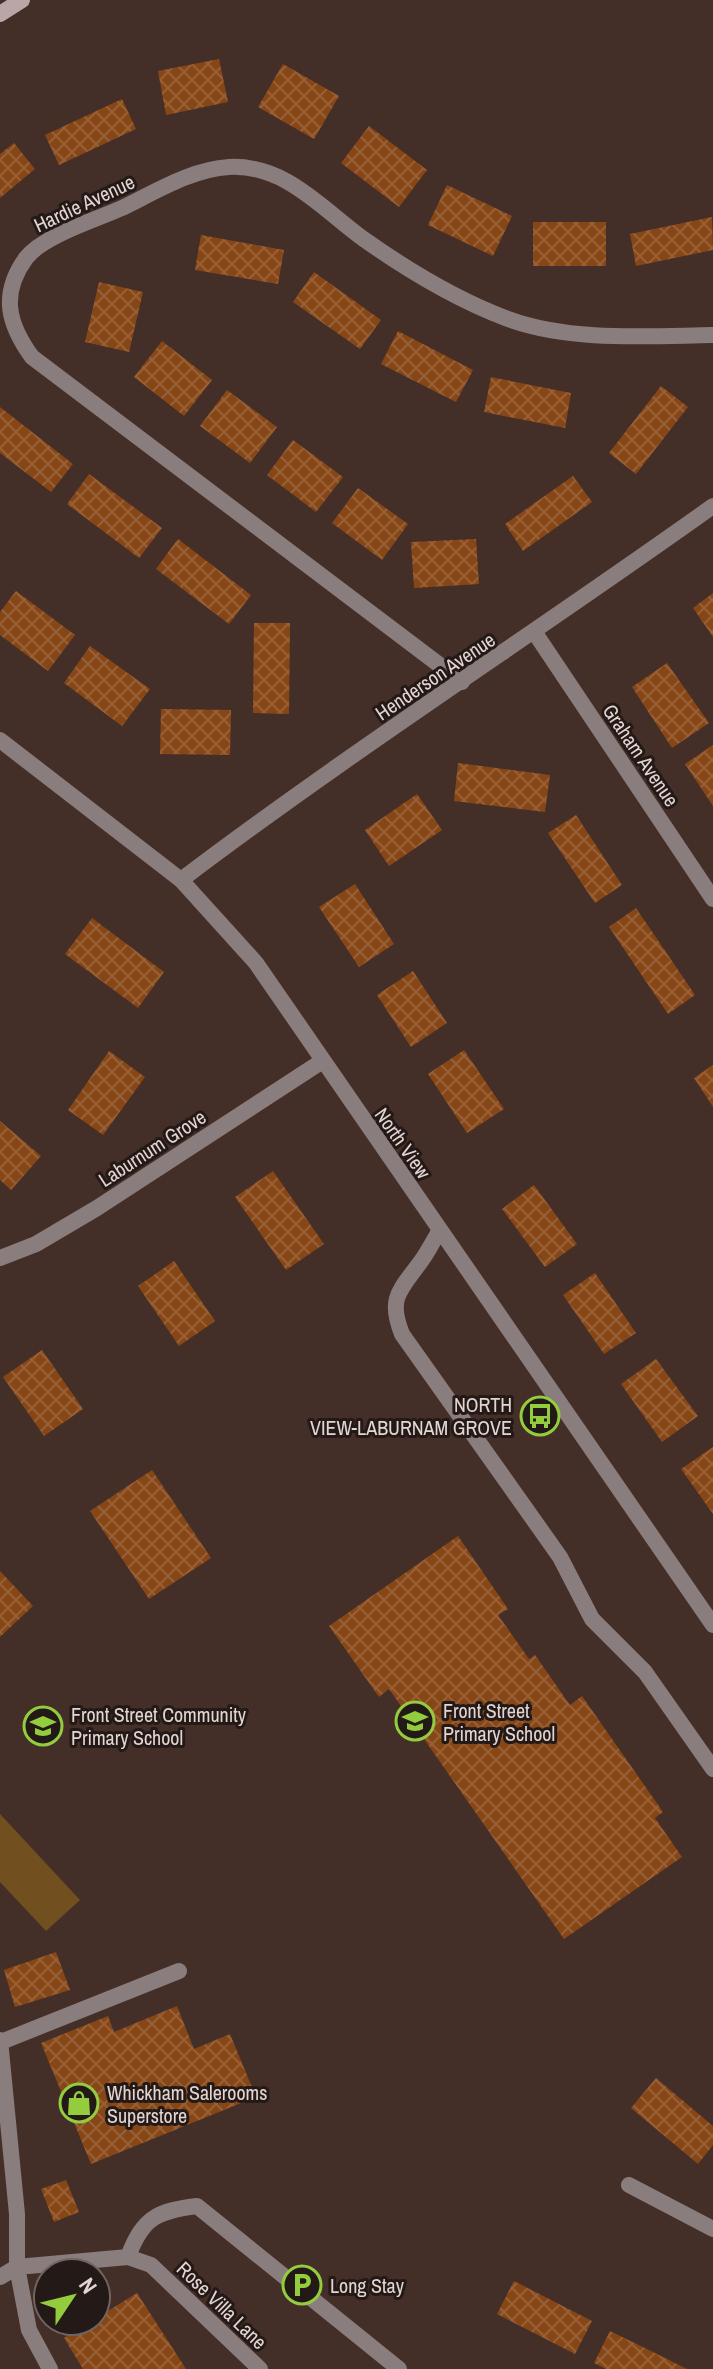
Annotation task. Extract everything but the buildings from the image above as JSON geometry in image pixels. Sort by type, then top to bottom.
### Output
[{"type":"main road","points":[[0,14],[22,0]]},
{"type":"street","name":"Hardie Avenue","points":[[462,682],[32,357],[14,333],[9,304],[17,271],[34,248],[190,176],[230,167],[272,173],[313,196],[363,239],[437,286],[509,320],[567,334],[713,335]]},
{"type":"street","name":"Henderson Avenue","points":[[181,880],[309,785],[535,633],[713,506]]},
{"type":"street","name":"Graham Avenue","points":[[535,633],[713,899]]},
{"type":"street","name":"North View","points":[[0,740],[181,880],[256,963],[321,1062],[713,1625]]},
{"type":"street","name":"Laburnum Grove","points":[[0,1258],[36,1244],[97,1208],[321,1062]]},
{"type":"street","points":[[440,1230],[399,1287],[395,1305],[402,1334],[560,1557],[592,1619],[645,1672],[713,1769]]},
{"type":"street","points":[[50,2369],[29,2330],[17,2267],[17,2214],[0,2041],[179,1971]]},
{"type":"street","points":[[629,2185],[713,2229]]},
{"type":"street","points":[[0,2277],[17,2267],[128,2257],[138,2230],[166,2210],[197,2206],[399,2369]]},
{"type":"street","name":"Rose Villa Lane","points":[[128,2257],[151,2265],[260,2369]]},
{"type":"shaded area","points":[[0,1814],[80,1900],[46,1931],[0,1882]]},
{"type":"place","name":"NORTH VIEW-LABURNAM GROVE","points":[[540,1416]]},
{"type":"place","name":"Front Street Primary School","points":[[415,1721]]},
{"type":"place","name":"Front Street Community Primary School","points":[[43,1726]]},
{"type":"place","name":"Whickham Salerooms Superstore","points":[[79,2103]]},
{"type":"place","name":"Long Stay","points":[[302,2285]]}]
